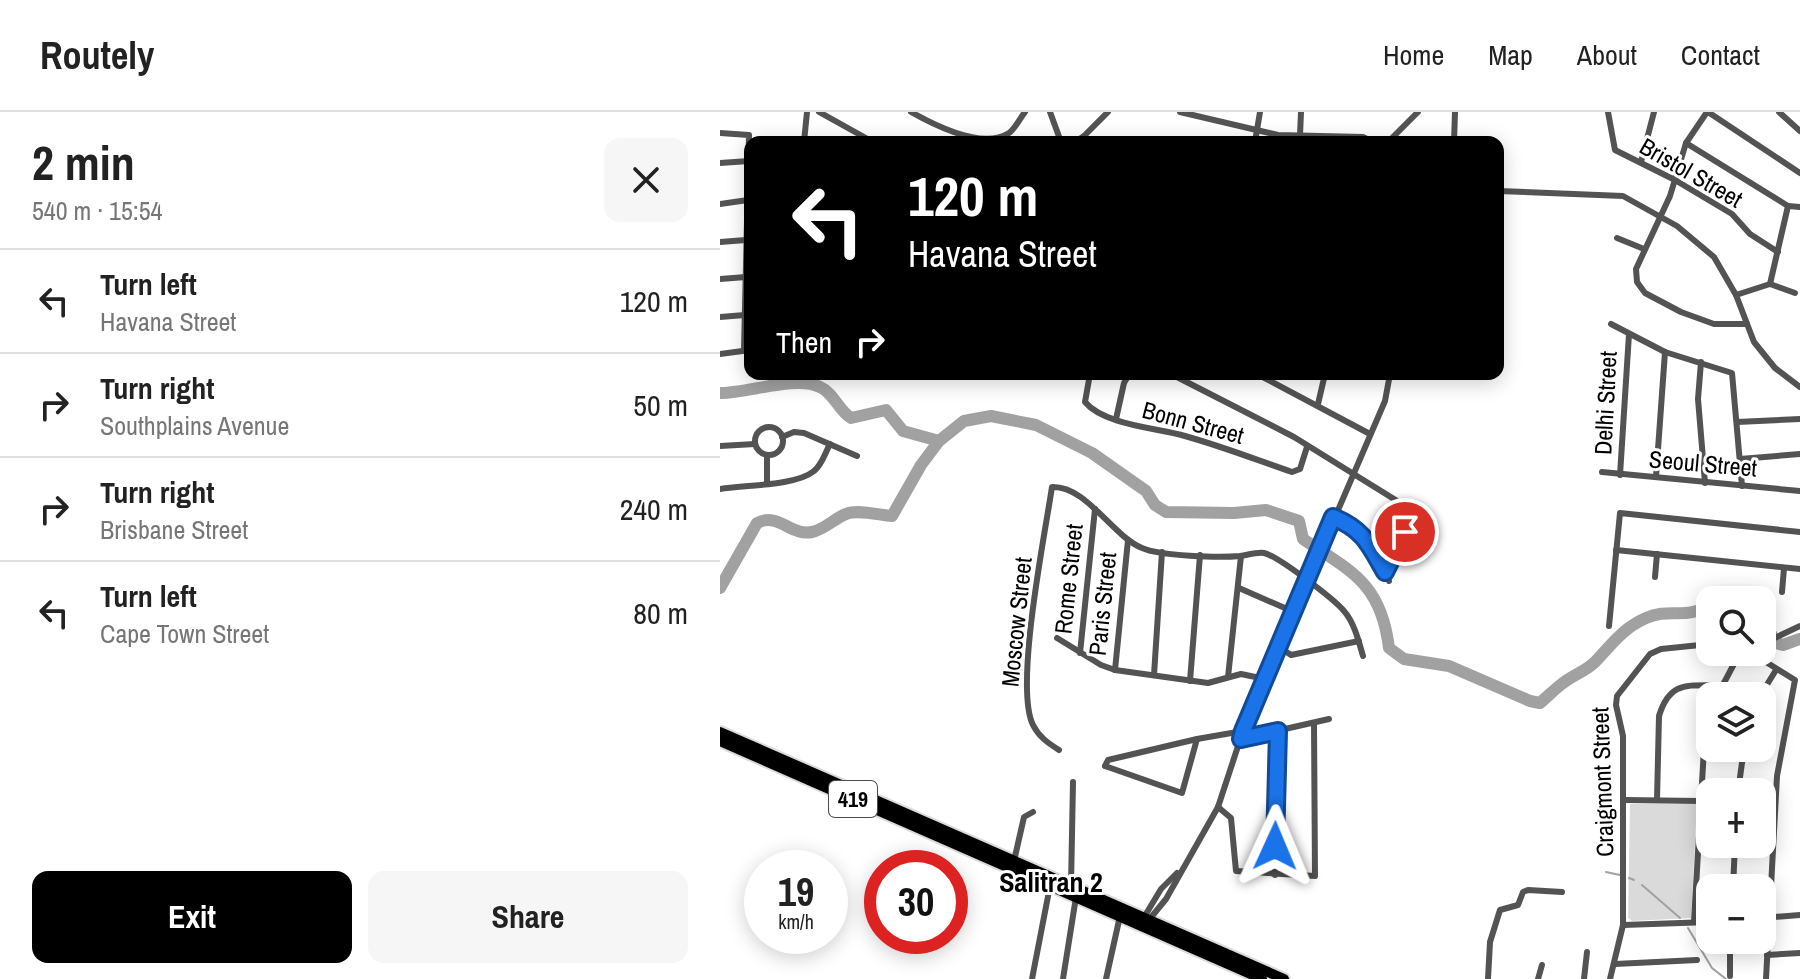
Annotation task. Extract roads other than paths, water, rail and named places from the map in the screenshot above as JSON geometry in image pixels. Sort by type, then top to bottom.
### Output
[{"type":"highway","name":"419","points":[[720,732],[1071,886],[1122,913]]},
{"type":"highway","name":"419","points":[[720,741],[1076,897],[1145,921],[1284,979]]},
{"type":"highway","name":"419","points":[[1145,921],[1262,979]]},
{"type":"street","points":[[805,136],[807,112]]},
{"type":"street","points":[[819,112],[862,136]]},
{"type":"street","points":[[911,112],[955,134],[973,136]]},
{"type":"street","points":[[997,136],[1010,132],[1025,112]]},
{"type":"street","points":[[1050,112],[1059,136]]},
{"type":"street","points":[[1095,112],[1101,119]]},
{"type":"street","points":[[1082,136],[1108,112]]},
{"type":"street","points":[[1180,112],[1257,132],[1332,136]]},
{"type":"street","points":[[1256,136],[1260,112]]},
{"type":"street","points":[[1300,135],[1301,112]]},
{"type":"street","points":[[1454,136],[1455,112]]},
{"type":"street","name":"Bristol Street","points":[[1608,112],[1614,149],[1732,214],[1750,234],[1778,252]]},
{"type":"street","points":[[1641,162],[1654,112]]},
{"type":"street","points":[[1747,324],[1714,324],[1681,312],[1645,293],[1637,282],[1636,269],[1661,216],[1686,143],[1707,112],[1800,173]]},
{"type":"street","points":[[1779,112],[1800,131]]},
{"type":"street","points":[[1394,136],[1415,113]]},
{"type":"street","points":[[720,133],[749,136]]},
{"type":"street","points":[[1686,143],[1788,206],[1800,207]]},
{"type":"street","points":[[720,163],[744,161]]},
{"type":"street","points":[[1504,191],[1610,193],[1635,201],[1661,216],[1701,243],[1714,257],[1736,295],[1764,356],[1800,387]]},
{"type":"street","points":[[720,204],[744,201]]},
{"type":"street","points":[[1770,284],[1788,206]]},
{"type":"street","points":[[1617,238],[1644,249]]},
{"type":"street","points":[[720,242],[744,240]]},
{"type":"street","points":[[720,279],[744,277]]},
{"type":"street","points":[[1736,295],[1770,284],[1795,293]]},
{"type":"street","points":[[720,317],[744,315]]},
{"type":"street","points":[[1611,324],[1665,352],[1732,373],[1742,486]]},
{"type":"street","name":"Delhi Street","points":[[1620,475],[1629,334]]},
{"type":"street","points":[[720,354],[744,351]]},
{"type":"street","points":[[1656,477],[1665,352]]},
{"type":"street","points":[[1701,362],[1698,399],[1705,483]]},
{"type":"street","name":"Bonn Street","points":[[1089,380],[1085,402],[1091,410],[1134,426],[1182,435],[1292,472],[1300,469],[1307,447]]},
{"type":"street","points":[[1116,419],[1126,380]]},
{"type":"street","points":[[1183,380],[1294,437],[1423,517]]},
{"type":"street","points":[[1269,380],[1370,434]]},
{"type":"street","points":[[1318,404],[1324,380]]},
{"type":"street","points":[[1145,921],[1166,899],[1218,807],[1242,735],[1385,401],[1389,380]]},
{"type":"street","points":[[1737,422],[1800,419]]},
{"type":"street","points":[[772,427],[782,437],[780,450],[767,455],[761,453],[755,444],[757,433],[763,428],[772,427]]},
{"type":"street","points":[[782,437],[794,432],[804,433],[857,456]]},
{"type":"street","points":[[720,446],[755,444]]},
{"type":"street","points":[[720,489],[799,480],[819,466],[830,444]]},
{"type":"street","points":[[1740,459],[1800,454]]},
{"type":"street","points":[[767,455],[767,483]]},
{"type":"street","name":"Seoul Street","points":[[1602,472],[1800,491]]},
{"type":"street","name":"Moscow Street","points":[[1059,750],[1040,737],[1031,723],[1027,686],[1030,637],[1052,487],[1070,492],[1095,509]]},
{"type":"street","points":[[1095,509],[1128,540],[1143,549],[1200,555],[1241,556],[1256,553],[1271,556],[1345,611],[1363,656]]},
{"type":"street","name":"Rome Street","points":[[1080,653],[1095,509]]},
{"type":"street","points":[[1385,572],[1415,512]]},
{"type":"street","points":[[1609,626],[1620,513],[1800,532]]},
{"type":"street","points":[[1333,517],[1362,533],[1389,581]]},
{"type":"street","name":"Paris Street","points":[[1115,670],[1128,540]]},
{"type":"street","points":[[1616,550],[1800,569]]},
{"type":"street","points":[[1154,675],[1162,552]]},
{"type":"street","points":[[1655,577],[1657,554]]},
{"type":"street","points":[[1190,681],[1200,555]]},
{"type":"street","points":[[1228,677],[1241,556]]},
{"type":"street","points":[[1782,592],[1784,568]]},
{"type":"street","points":[[1239,588],[1294,612]]},
{"type":"street","points":[[1776,637],[1800,626]]},
{"type":"street","points":[[1057,638],[1115,670],[1208,683],[1248,674],[1265,679]]},
{"type":"street","points":[[1279,647],[1291,655],[1359,641]]},
{"type":"street","name":"Craigmont Street","points":[[1610,979],[1623,925],[1623,736],[1617,696],[1650,654],[1661,649],[1696,645]]},
{"type":"street","points":[[1769,874],[1777,776],[1795,680],[1770,666]]},
{"type":"street","points":[[1769,682],[1776,670]]},
{"type":"street","points":[[1657,800],[1659,716],[1663,704],[1669,693],[1680,686],[1696,686]]},
{"type":"street","points":[[1197,739],[1182,793],[1105,766],[1108,760],[1197,739],[1278,731],[1329,719]]},
{"type":"street","points":[[1218,807],[1231,818],[1236,871],[1315,876],[1314,723]]},
{"type":"street","points":[[1275,875],[1278,731]]},
{"type":"street","points":[[1071,886],[1073,782]]},
{"type":"street","points":[[1624,800],[1696,801]]},
{"type":"street","points":[[1014,861],[1024,817],[1033,812]]},
{"type":"street","points":[[1623,925],[1694,922],[1697,858]]},
{"type":"street","points":[[1032,979],[1050,886]]},
{"type":"street","points":[[1488,979],[1490,942],[1500,910],[1518,905],[1523,892],[1528,890],[1562,892]]},
{"type":"street","points":[[1063,979],[1076,897]]},
{"type":"street","points":[[1106,979],[1122,913]]},
{"type":"street","points":[[1776,917],[1800,915]]},
{"type":"street","points":[[1584,979],[1587,952]]},
{"type":"street","points":[[1766,979],[1767,955],[1800,953]]},
{"type":"street","points":[[1730,954],[1730,976]]},
{"type":"street","points":[[1615,964],[1697,960]]},
{"type":"street","points":[[1538,979],[1542,965]]},
{"type":"waterway","points":[[720,393],[784,384],[810,384],[825,390],[851,418],[886,410],[903,431],[939,441]]},
{"type":"waterway","points":[[720,588],[757,523],[772,520],[797,531],[812,532],[851,513],[892,516],[921,465],[939,441],[964,421],[991,416],[1036,425],[1092,453],[1146,491],[1155,505],[1166,512],[1266,510],[1299,521],[1303,539],[1350,571],[1371,594],[1379,608],[1389,648],[1404,659],[1449,666],[1530,701],[1540,703],[1591,665],[1618,637],[1638,622],[1655,615],[1696,611]]},
{"type":"waterway","points":[[1776,643],[1783,645],[1800,639]]},
{"type":"waterway","points":[[1606,872],[1620,875]]},
{"type":"waterway","points":[[1629,878],[1634,880]]},
{"type":"waterway","points":[[1642,885],[1680,918]]},
{"type":"waterway","points":[[1688,928],[1712,968],[1726,979]]},
{"type":"district","name":"Salitran 2","points":[[1051,882]]}]
